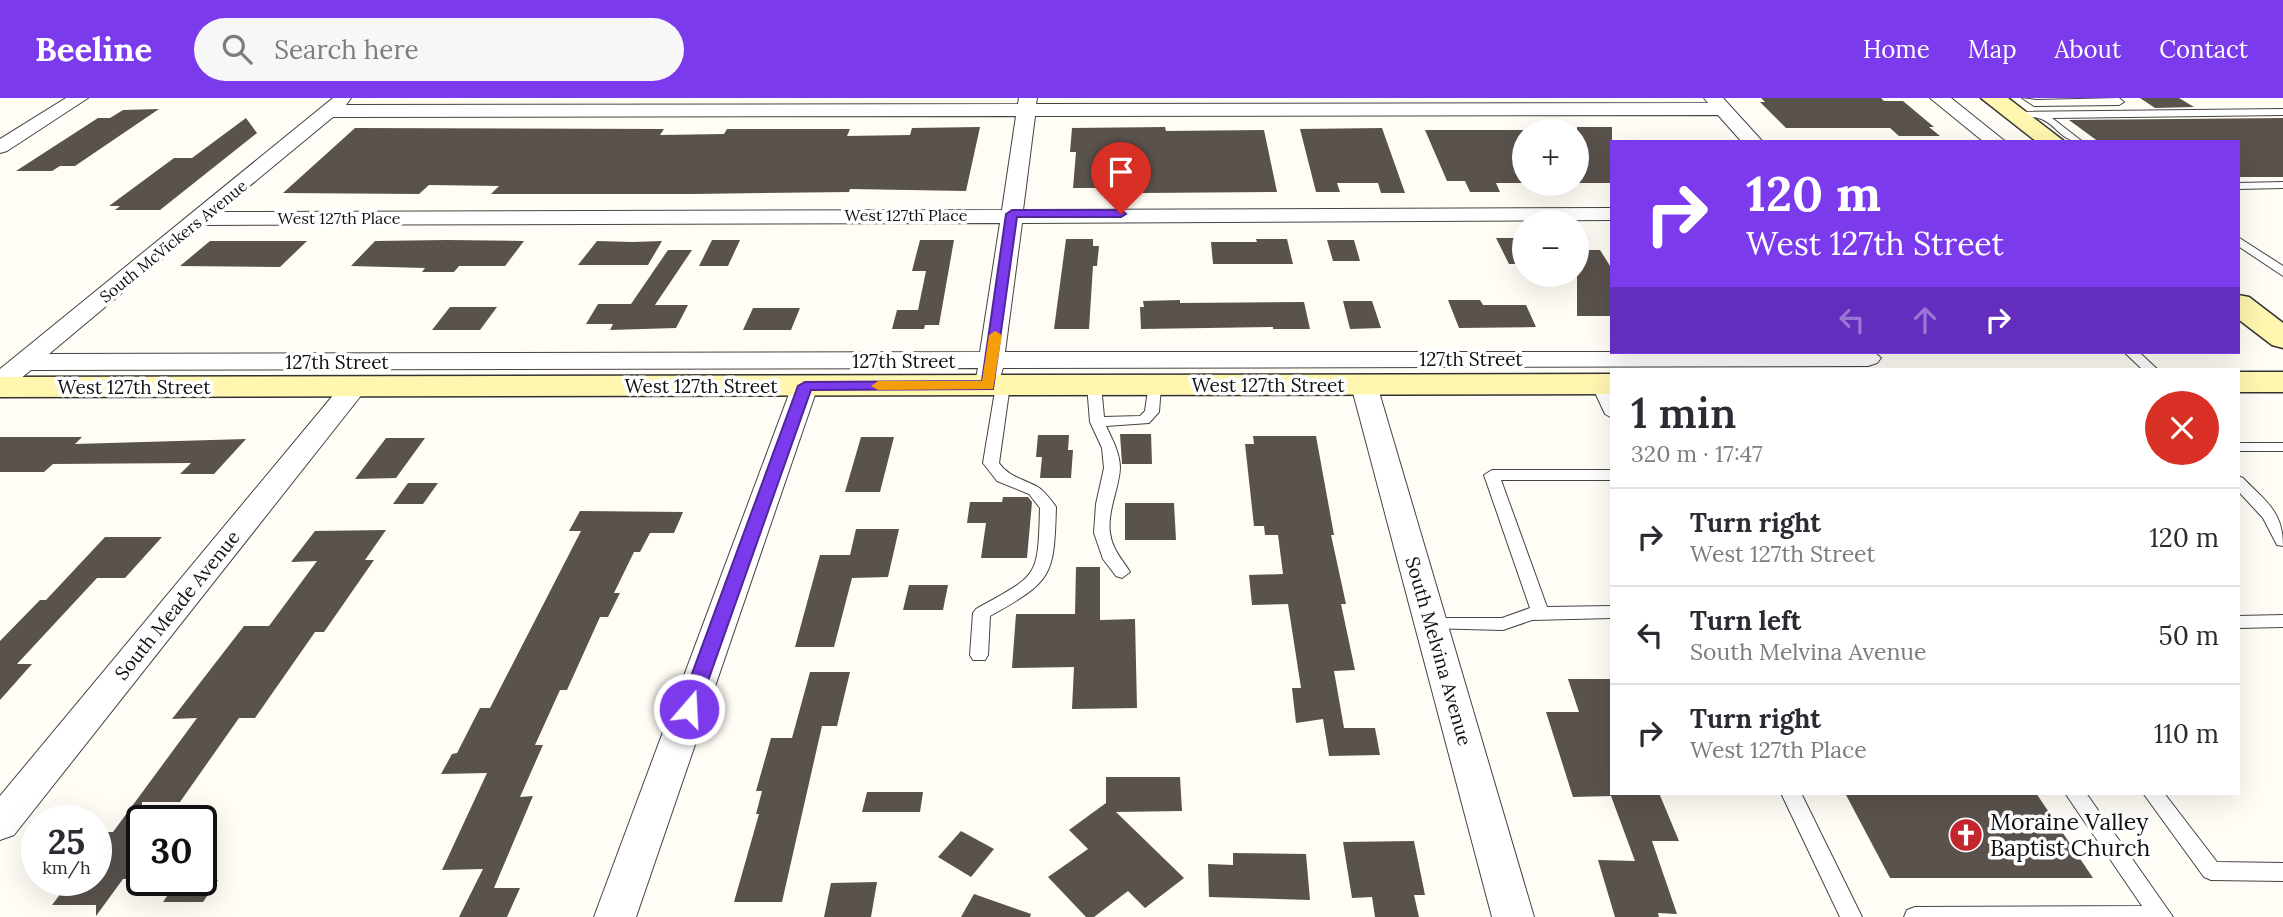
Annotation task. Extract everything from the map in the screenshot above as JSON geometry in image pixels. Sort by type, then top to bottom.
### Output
[{"type":"main road","points":[[1964,98],[2017,140]]},
{"type":"main road","points":[[1993,98],[2021,106],[2051,140]]},
{"type":"main road","points":[[2240,281],[2283,313]]},
{"type":"main road","points":[[2240,306],[2283,338]]},
{"type":"main road","name":"West 127th Street","points":[[0,384],[354,387],[805,386],[994,377],[1094,385],[1154,386],[1605,384]]},
{"type":"main road","points":[[2240,382],[2283,382]]},
{"type":"street","points":[[0,147],[79,98]]},
{"type":"street","points":[[1939,98],[1993,140]]},
{"type":"street","points":[[336,105],[1718,103],[1751,140]]},
{"type":"street","points":[[994,377],[1027,104]]},
{"type":"street","name":"South McVickers Avenue","points":[[0,384],[336,105]]},
{"type":"street","name":"West 127th Place","points":[[200,219],[1012,214],[1610,214]]},
{"type":"street","name":"127th Street","points":[[24,362],[994,377],[1869,360]]},
{"type":"street","name":"South Melvina Avenue","points":[[1364,385],[1513,917]]},
{"type":"street","points":[[615,917],[805,386]]},
{"type":"street","name":"South Meade Avenue","points":[[0,824],[354,387]]},
{"type":"lane","points":[[2021,106],[2034,103],[2119,102],[2113,98]]},
{"type":"lane","points":[[2021,106],[2042,115],[2075,140]]},
{"type":"lane","points":[[2042,115],[2283,112]]},
{"type":"lane","points":[[2240,186],[2283,186]]},
{"type":"lane","points":[[2240,241],[2283,272]]},
{"type":"lane","points":[[2133,354],[2149,368]]},
{"type":"lane","points":[[979,655],[982,612],[1015,594],[1040,575],[1046,550],[1048,507],[1034,491],[1002,478],[991,463],[994,377]]},
{"type":"lane","points":[[1605,384],[1610,405]]},
{"type":"lane","points":[[1094,385],[1097,422],[1109,448],[1112,468],[1104,504],[1102,533],[1109,555],[1122,572]]},
{"type":"lane","points":[[1097,422],[1144,420],[1152,412],[1154,386]]},
{"type":"lane","points":[[2240,447],[2283,447]]},
{"type":"lane","points":[[1541,614],[1492,475],[1610,475]]},
{"type":"lane","points":[[2240,483],[2270,516],[2283,541]]},
{"type":"lane","points":[[1432,624],[1503,624],[1531,614],[1610,612]]},
{"type":"lane","points":[[2240,622],[2279,626]]},
{"type":"lane","points":[[1792,795],[1851,917]]},
{"type":"lane","points":[[2076,795],[2162,916]]},
{"type":"lane","points":[[2154,795],[2211,871],[2283,872]]},
{"type":"lane","points":[[1915,917],[2162,916]]},
{"type":"building","points":[[1761,98],[1881,98],[1884,101],[1903,101],[1934,127],[1929,127],[1940,136],[1899,136],[1890,128],[1786,128],[1760,102],[1765,102]]},
{"type":"building","points":[[2140,98],[2179,98],[2194,107],[2155,108]]},
{"type":"building","points":[[159,109],[75,166],[60,166],[52,171],[16,171],[98,118],[110,118],[123,110]]},
{"type":"building","points":[[246,118],[257,133],[160,210],[115,210],[120,206],[109,206],[174,158],[192,158]]},
{"type":"building","points":[[2283,118],[2283,177],[2240,177],[2240,140],[2096,140],[2069,120]]},
{"type":"building","points":[[980,127],[966,191],[850,189],[849,192],[491,194],[499,186],[429,185],[419,194],[283,193],[355,128],[664,129],[660,135],[724,134],[727,129],[850,129],[847,136],[910,135],[912,128]]},
{"type":"building","points":[[1165,127],[1166,131],[1264,130],[1277,192],[1143,193],[1143,184],[1102,184],[1102,188],[1073,188],[1076,152],[1070,152],[1072,128]]},
{"type":"building","points":[[1589,127],[1612,127],[1610,183],[1589,183]]},
{"type":"building","points":[[1382,128],[1405,193],[1381,193],[1378,183],[1337,183],[1340,192],[1316,192],[1300,129]]},
{"type":"building","points":[[1425,130],[1512,130],[1512,183],[1496,183],[1500,192],[1470,192],[1465,181],[1447,181]]},
{"type":"building","points":[[1496,238],[1512,238],[1512,264],[1509,264]]},
{"type":"building","points":[[1066,239],[1093,239],[1093,246],[1099,246],[1097,266],[1093,266],[1089,329],[1054,329]]},
{"type":"building","points":[[1256,239],[1287,239],[1293,264],[1213,264],[1211,242],[1257,242]]},
{"type":"building","points":[[712,240],[740,240],[728,266],[699,266]]},
{"type":"building","points":[[920,240],[954,240],[939,325],[925,325],[924,329],[892,329],[897,310],[918,310],[926,271],[912,271]]},
{"type":"building","points":[[1327,240],[1354,240],[1360,261],[1333,261]]},
{"type":"building","points":[[210,241],[307,241],[280,267],[180,266]]},
{"type":"building","points":[[375,241],[524,241],[505,266],[459,266],[454,272],[422,272],[425,268],[351,266]]},
{"type":"building","points":[[597,241],[662,241],[648,265],[578,265]]},
{"type":"building","points":[[668,250],[692,250],[655,305],[688,305],[676,328],[610,330],[613,324],[586,324],[598,304],[631,304]]},
{"type":"building","points":[[1589,250],[1600,250],[1610,266],[1610,316],[1577,316],[1577,287],[1589,287]]},
{"type":"building","points":[[1180,300],[1180,303],[1304,302],[1310,329],[1141,329],[1140,307],[1144,307],[1143,301]]},
{"type":"building","points":[[1448,300],[1480,300],[1483,305],[1526,305],[1536,327],[1459,328]]},
{"type":"building","points":[[1343,301],[1372,301],[1381,328],[1350,329]]},
{"type":"building","points":[[450,307],[497,307],[480,330],[432,330]]},
{"type":"building","points":[[753,308],[800,308],[791,330],[743,330]]},
{"type":"building","points":[[1120,434],[1151,434],[1152,464],[1122,464]]},
{"type":"building","points":[[1038,435],[1069,435],[1068,450],[1073,450],[1071,478],[1040,478],[1042,457],[1036,457]]},
{"type":"building","points":[[1253,436],[1316,436],[1334,535],[1331,535],[1346,604],[1341,604],[1355,670],[1334,671],[1344,728],[1375,728],[1380,755],[1329,756],[1323,719],[1296,723],[1292,688],[1301,688],[1288,604],[1252,605],[1249,575],[1283,574],[1278,535],[1265,535],[1264,526],[1254,526],[1245,444],[1254,444]]},
{"type":"building","points":[[0,437],[82,437],[75,444],[246,439],[214,474],[180,474],[191,463],[53,464],[44,472],[0,472]]},
{"type":"building","points":[[861,437],[894,437],[880,492],[845,492]]},
{"type":"building","points":[[386,438],[425,438],[396,478],[355,479]]},
{"type":"building","points":[[408,483],[438,483],[423,504],[393,504]]},
{"type":"building","points":[[1003,497],[1028,497],[1032,502],[1027,558],[981,558],[986,523],[967,523],[970,502],[1002,502]]},
{"type":"building","points":[[1125,503],[1174,503],[1176,540],[1125,540]]},
{"type":"building","points":[[580,511],[683,512],[674,533],[650,533],[640,552],[634,552],[614,593],[620,593],[608,617],[600,617],[567,690],[560,690],[535,745],[543,745],[520,797],[533,796],[494,888],[520,888],[507,917],[459,917],[483,869],[442,870],[487,773],[441,774],[452,754],[457,753],[480,708],[490,708],[581,531],[569,531]]},
{"type":"building","points":[[856,529],[899,529],[888,577],[852,578],[834,647],[795,647],[820,555],[850,555]]},
{"type":"building","points":[[386,530],[365,560],[374,560],[324,632],[315,632],[255,718],[239,718],[180,802],[142,802],[142,805],[133,805],[197,718],[172,719],[244,626],[269,626],[317,561],[291,562],[315,531]]},
{"type":"building","points":[[105,537],[162,537],[125,578],[97,578],[17,664],[32,664],[0,700],[0,641],[40,600],[46,600]]},
{"type":"building","points":[[1076,567],[1100,567],[1100,620],[1135,619],[1137,708],[1072,709],[1074,667],[1012,668],[1016,614],[1075,614]]},
{"type":"building","points":[[909,585],[948,585],[943,610],[903,610]]},
{"type":"building","points":[[810,672],[850,672],[837,726],[822,726],[782,902],[734,902],[759,814],[756,814],[762,791],[756,791],[771,738],[792,738]]},
{"type":"building","points":[[1568,679],[1610,679],[1610,795],[1660,795],[1679,841],[1652,841],[1677,914],[1658,913],[1659,917],[1615,917],[1598,860],[1635,861],[1611,796],[1573,797],[1546,712],[1579,712]]},
{"type":"building","points":[[1106,777],[1180,777],[1182,811],[1116,812],[1184,878],[1145,908],[1128,891],[1094,917],[1086,917],[1048,877],[1088,849],[1069,830],[1106,803]]},
{"type":"building","points":[[867,792],[923,792],[920,812],[862,812]]},
{"type":"building","name":"Moraine Valley Baptist Church","points":[[1846,795],[2037,795],[2093,878],[1890,878]]},
{"type":"building","points":[[126,814],[126,879],[123,879],[112,894],[112,832]]},
{"type":"building","points":[[961,831],[994,849],[971,877],[938,857]]},
{"type":"building","points":[[1414,841],[1425,895],[1414,895],[1419,917],[1375,917],[1372,897],[1352,898],[1343,842]]},
{"type":"building","points":[[1233,853],[1306,854],[1310,900],[1209,897],[1208,864],[1233,865]]},
{"type":"building","points":[[877,882],[871,917],[824,917],[831,883]]},
{"type":"building","points":[[974,894],[1031,914],[1030,917],[961,917]]},
{"type":"building","points":[[59,896],[111,896],[96,916],[96,905],[52,905]]},
{"type":"building","points":[[167,896],[207,896],[203,902],[163,902]]},
{"type":"slow traffic","points":[[878,386],[988,386],[995,335]]},
{"type":"place","name":"Moraine Valley Baptist Church","points":[[1966,835]]},
{"type":"route","points":[[689,709],[805,386],[988,386],[1012,214],[1121,214]]}]
